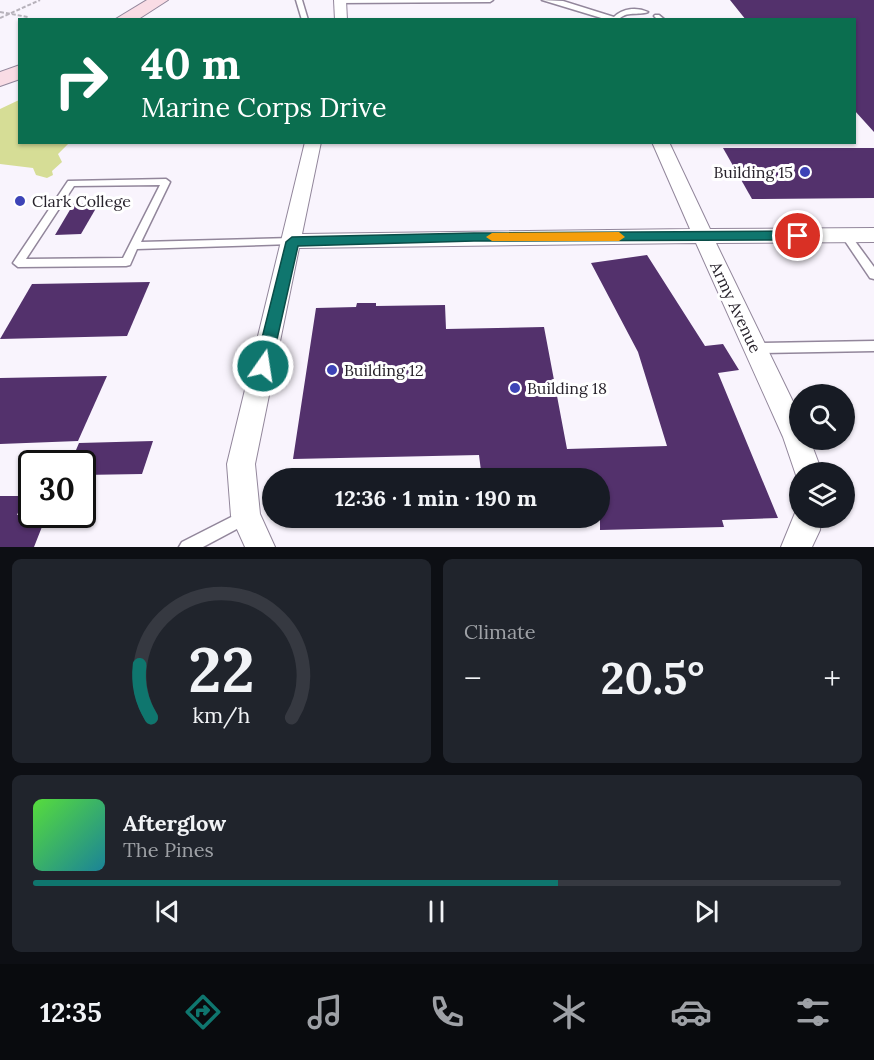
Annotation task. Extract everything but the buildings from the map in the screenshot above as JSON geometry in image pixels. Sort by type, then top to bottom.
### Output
[{"type":"street","points":[[341,1],[341,18]]},
{"type":"street","points":[[128,18],[167,2]]},
{"type":"street","points":[[149,18],[167,2]]},
{"type":"street","points":[[0,80],[18,72]]},
{"type":"street","points":[[0,93],[18,85]]},
{"type":"street","points":[[260,547],[246,516],[241,464],[313,144]]},
{"type":"street","name":"Army Avenue","points":[[661,144],[796,437],[805,462]]},
{"type":"street","points":[[292,242],[474,237],[874,235]]},
{"type":"street","points":[[796,547],[805,528]]},
{"type":"lane","points":[[299,0],[304,18]]},
{"type":"lane","points":[[341,1],[489,0]]},
{"type":"lane","points":[[545,0],[610,18]]},
{"type":"lane","points":[[616,18],[624,12],[645,12]]},
{"type":"lane","points":[[166,182],[134,246],[126,262],[18,262],[71,183],[166,182]]},
{"type":"lane","points":[[846,236],[874,275]]},
{"type":"lane","points":[[134,246],[292,242]]},
{"type":"lane","points":[[755,348],[874,346]]},
{"type":"lane","points":[[187,547],[246,516]]},
{"type":"path","points":[[0,18],[40,0]]},
{"type":"path","points":[[0,12],[28,17]]},
{"type":"green space","points":[[18,100],[18,144],[68,144],[58,154],[62,162],[52,171],[53,175],[47,178],[36,175],[33,168],[0,164],[0,109]]},
{"type":"slow traffic","points":[[492,237],[619,237]]},
{"type":"place","name":"Building 15","points":[[805,172]]},
{"type":"place","name":"Clark College","points":[[20,201]]},
{"type":"place","name":"Building 12","points":[[332,370]]},
{"type":"place","name":"Building 18","points":[[515,388]]},
{"type":"route","points":[[263,366],[292,242],[474,237],[798,236]]}]
